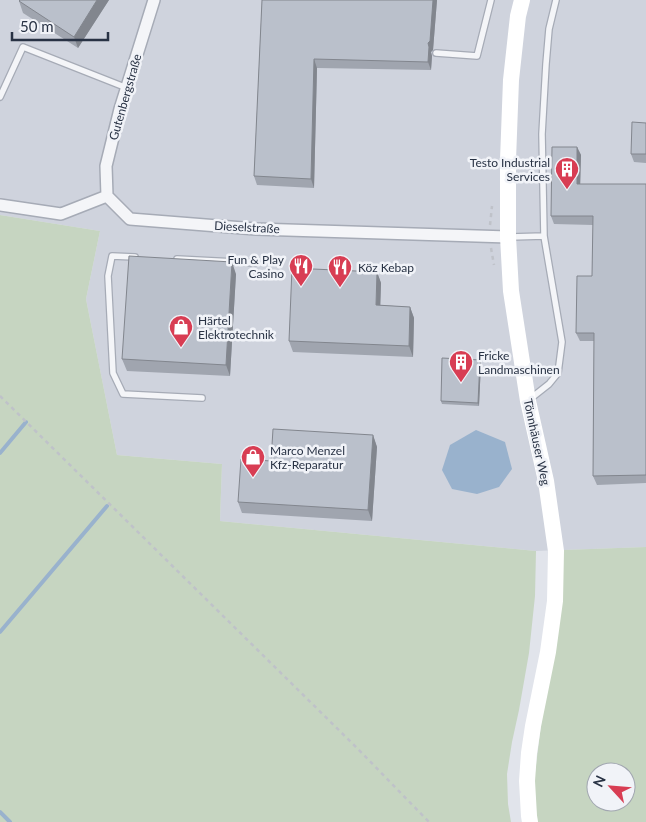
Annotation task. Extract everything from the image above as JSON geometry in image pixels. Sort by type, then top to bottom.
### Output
[{"type":"main road","name":"Tönnhäuser Weg","points":[[522,0],[518,16],[511,80],[508,160],[508,237],[511,292],[528,400],[546,481],[556,551],[555,601],[548,652],[529,753],[527,781],[530,822]]},
{"type":"street","name":"Gutenbergstraße","points":[[107,196],[106,166],[154,0]]},
{"type":"street","name":"Dieselstraße","points":[[107,196],[130,219],[256,229],[508,237]]},
{"type":"street","points":[[0,205],[60,214],[107,196]]},
{"type":"lane","points":[[436,53],[477,56],[491,0]]},
{"type":"lane","points":[[528,400],[549,384],[558,373],[562,342],[544,236],[542,134],[548,38],[556,0]]},
{"type":"lane","points":[[0,96],[23,47],[127,88]]},
{"type":"lane","points":[[508,237],[544,236]]},
{"type":"lane","points":[[141,258],[112,256],[108,276],[113,373],[123,394],[202,398]]},
{"type":"lane","points":[[169,259],[255,262]]},
{"type":"path","points":[[0,396],[430,822]]},
{"type":"shaded area","points":[[0,0],[646,0],[646,547],[536,551],[220,521],[222,464],[117,455],[86,299],[100,231],[0,215]]},
{"type":"green space","points":[[0,215],[100,231],[86,299],[117,455],[222,464],[220,521],[536,551],[535,596],[529,653],[507,774],[511,822],[0,822]]},
{"type":"green space","points":[[646,547],[646,822],[537,822],[534,781],[563,550]]},
{"type":"water","points":[[476,430],[505,442],[512,469],[499,487],[477,494],[452,489],[442,470],[450,445]]},
{"type":"building","points":[[20,0],[97,0],[74,37]]},
{"type":"building","points":[[262,0],[433,0],[430,41],[428,43],[428,62],[314,59],[311,179],[254,176]]},
{"type":"building","points":[[632,122],[646,123],[646,154],[631,154]]},
{"type":"building","points":[[552,147],[577,147],[577,184],[646,184],[646,475],[593,476],[594,333],[576,333],[577,276],[592,276],[593,216],[551,216]]},
{"type":"building","points":[[129,256],[232,262],[226,365],[122,359]]},
{"type":"building","points":[[292,268],[377,272],[376,305],[410,307],[409,346],[289,341]]},
{"type":"building","name":"Fricke Landmaschinen","points":[[442,358],[480,360],[478,403],[441,401]]},
{"type":"building","points":[[273,429],[373,435],[368,510],[238,502],[241,459],[271,461]]},
{"type":"waterway","points":[[0,453],[26,422]]},
{"type":"waterway","points":[[0,632],[107,506]]},
{"type":"waterway","points":[[0,812],[10,822]]},
{"type":"place","name":"Testo Industrial Services","points":[[567,190]]},
{"type":"place","name":"Fun & Play Casino","points":[[301,287]]},
{"type":"place","name":"Köz Kebap","points":[[340,288]]},
{"type":"place","name":"Härtel Elektrotechnik","points":[[181,348]]},
{"type":"place","name":"Fricke Landmaschinen","points":[[461,383]]},
{"type":"place","name":"Marco Menzel Kfz-Reparatur","points":[[253,478]]}]
